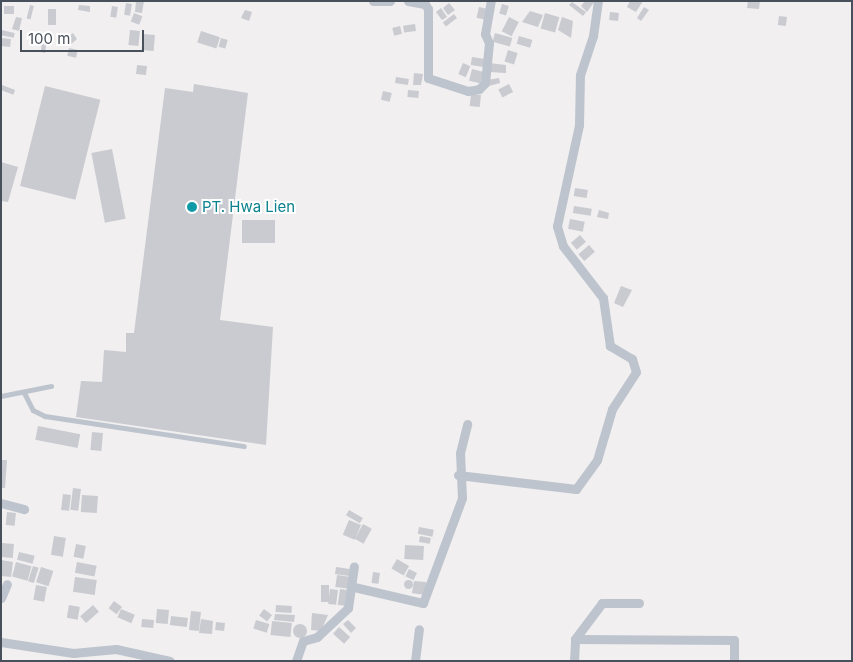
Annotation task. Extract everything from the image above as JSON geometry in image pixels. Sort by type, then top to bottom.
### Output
[{"type":"street","points":[[373,1],[390,1]]},
{"type":"street","points":[[408,1],[425,4],[428,9],[428,78],[468,91],[479,89],[484,83],[489,43],[485,34],[491,1]]},
{"type":"street","points":[[458,476],[576,489],[596,460],[610,414],[636,372],[632,359],[610,346],[603,298],[563,246],[557,226],[579,125],[580,75],[593,36],[598,1]]},
{"type":"street","points":[[354,588],[423,603],[462,498],[458,476],[468,424]]},
{"type":"street","points":[[1,503],[24,509]]},
{"type":"street","points":[[296,661],[303,641],[314,639],[348,608],[354,588],[354,566]]},
{"type":"street","points":[[1,598],[7,584]]},
{"type":"street","points":[[574,661],[575,639],[602,603],[639,603]]},
{"type":"street","points":[[415,661],[419,629]]},
{"type":"street","points":[[575,639],[734,640],[734,661]]},
{"type":"street","points":[[1,642],[73,657],[116,649],[170,661]]},
{"type":"lane","points":[[1,396],[51,386]]},
{"type":"lane","points":[[24,392],[33,410],[45,416],[244,446]]},
{"type":"building","points":[[136,1],[144,1],[142,13],[135,12]]},
{"type":"building","points":[[585,1],[595,1],[587,12],[581,6]]},
{"type":"building","points":[[630,1],[643,1],[636,12],[627,7]]},
{"type":"building","points":[[748,1],[760,1],[759,9],[747,8]]},
{"type":"building","points":[[572,2],[586,12],[583,16],[569,5]]},
{"type":"building","points":[[126,3],[132,4],[130,16],[124,15]]},
{"type":"building","points":[[449,3],[455,10],[448,15],[443,8]]},
{"type":"building","points":[[502,4],[509,6],[506,16],[499,14]]},
{"type":"building","points":[[30,5],[34,6],[30,20],[27,19]]},
{"type":"building","points":[[79,5],[90,6],[90,12],[78,10]]},
{"type":"building","points":[[4,6],[14,6],[14,14],[4,14]]},
{"type":"building","points":[[112,6],[118,7],[116,18],[110,17]]},
{"type":"building","points":[[479,7],[488,9],[485,20],[477,18]]},
{"type":"building","points":[[644,7],[649,10],[641,21],[637,18]]},
{"type":"building","points":[[441,8],[447,17],[442,20],[436,12]]},
{"type":"building","points":[[48,9],[56,9],[56,25],[48,25]]},
{"type":"building","points":[[245,10],[252,12],[249,21],[241,18]]},
{"type":"building","points":[[530,11],[543,15],[538,27],[522,22]]},
{"type":"building","points":[[610,12],[619,13],[618,21],[609,20]]},
{"type":"building","points":[[134,13],[142,16],[139,25],[131,21]]},
{"type":"building","points":[[545,13],[559,17],[555,33],[541,28]]},
{"type":"building","points":[[454,14],[457,18],[446,26],[443,22]]},
{"type":"building","points":[[779,16],[787,17],[786,26],[778,25]]},
{"type":"building","points":[[16,17],[22,18],[19,31],[12,29]]},
{"type":"building","points":[[509,17],[519,22],[512,36],[502,31]]},
{"type":"building","points":[[562,17],[573,21],[571,38],[558,30]]},
{"type":"building","points":[[415,24],[416,31],[404,33],[403,26]]},
{"type":"building","points":[[400,26],[402,34],[394,36],[392,28]]},
{"type":"building","points":[[1,30],[15,33],[14,38],[1,35]]},
{"type":"building","points":[[130,30],[140,31],[138,46],[128,45]]},
{"type":"building","points":[[201,31],[220,37],[216,49],[197,42]]},
{"type":"building","points":[[73,33],[77,39],[70,45],[65,39]]},
{"type":"building","points":[[495,33],[512,38],[510,47],[493,42]]},
{"type":"building","points":[[143,34],[155,35],[154,51],[142,50]]},
{"type":"building","points":[[519,36],[532,40],[530,48],[517,44]]},
{"type":"building","points":[[1,38],[11,39],[10,47],[1,46]]},
{"type":"building","points":[[42,38],[47,39],[45,53],[41,52]]},
{"type":"building","points":[[221,38],[228,40],[225,49],[219,47]]},
{"type":"building","points":[[69,48],[78,50],[76,58],[67,56]]},
{"type":"building","points":[[508,50],[518,53],[514,64],[504,61]]},
{"type":"building","points":[[472,57],[485,59],[484,67],[471,65]]},
{"type":"building","points":[[463,63],[470,66],[466,77],[458,74]]},
{"type":"building","points":[[489,63],[506,65],[506,73],[489,72]]},
{"type":"building","points":[[137,65],[147,66],[146,75],[136,74]]},
{"type":"building","points":[[472,69],[484,72],[481,84],[469,81]]},
{"type":"building","points":[[414,73],[423,74],[421,85],[413,85]]},
{"type":"building","points":[[396,77],[409,79],[408,85],[395,83]]},
{"type":"building","points":[[499,78],[500,83],[489,86],[487,80]]},
{"type":"building","name":"PT. Hwa Lien","points":[[194,84],[248,93],[220,320],[273,327],[266,445],[76,417],[81,381],[102,382],[104,350],[126,352],[126,333],[134,333],[165,88],[193,92]]},
{"type":"building","points":[[509,84],[513,92],[502,97],[498,89]]},
{"type":"building","points":[[2,85],[15,90],[13,95],[1,90]]},
{"type":"building","points":[[45,86],[100,100],[75,200],[20,186]]},
{"type":"building","points":[[408,90],[419,91],[418,98],[407,97]]},
{"type":"building","points":[[383,91],[392,93],[390,102],[381,100]]},
{"type":"building","points":[[471,94],[481,95],[480,107],[470,106]]},
{"type":"building","points":[[112,149],[126,219],[105,223],[91,153]]},
{"type":"building","points":[[1,162],[18,167],[8,202],[1,201]]},
{"type":"building","points":[[575,188],[588,190],[587,198],[574,196]]},
{"type":"building","points":[[574,206],[592,209],[591,216],[573,213]]},
{"type":"building","points":[[599,210],[609,213],[608,219],[597,217]]},
{"type":"building","points":[[570,219],[585,222],[583,232],[568,229]]},
{"type":"building","points":[[242,220],[275,220],[275,243],[242,243]]},
{"type":"building","points":[[580,235],[586,242],[577,250],[571,243]]},
{"type":"building","points":[[589,245],[595,252],[584,261],[578,254]]},
{"type":"building","points":[[621,286],[632,290],[623,307],[614,303]]},
{"type":"building","points":[[38,426],[80,434],[78,448],[35,440]]},
{"type":"building","points":[[92,432],[103,433],[101,451],[90,450]]},
{"type":"building","points":[[1,460],[7,460],[5,488],[1,488]]},
{"type":"building","points":[[73,488],[81,489],[78,511],[70,510]]},
{"type":"building","points":[[63,494],[71,495],[69,511],[61,510]]},
{"type":"building","points":[[82,495],[98,496],[97,513],[81,512]]},
{"type":"building","points":[[349,510],[363,518],[360,523],[346,515]]},
{"type":"building","points":[[7,512],[16,513],[15,526],[6,525]]},
{"type":"building","points":[[349,520],[361,525],[355,540],[343,535]]},
{"type":"building","points":[[363,524],[372,529],[364,544],[355,539]]},
{"type":"building","points":[[419,527],[434,530],[432,537],[418,534]]},
{"type":"building","points":[[54,536],[66,538],[63,557],[51,555]]},
{"type":"building","points":[[420,536],[431,538],[430,544],[419,542]]},
{"type":"building","points":[[2,543],[14,544],[13,558],[1,557]]},
{"type":"building","points":[[76,544],[86,546],[83,559],[74,557]]},
{"type":"building","points":[[405,545],[424,546],[423,560],[404,559]]},
{"type":"building","points":[[19,552],[35,556],[33,564],[17,560]]},
{"type":"building","points":[[397,559],[409,566],[404,576],[392,569]]},
{"type":"building","points":[[1,560],[13,562],[11,577],[1,576]]},
{"type":"building","points":[[16,562],[31,566],[28,581],[12,576]]},
{"type":"building","points":[[77,562],[97,566],[95,577],[75,573]]},
{"type":"building","points":[[33,566],[39,568],[34,583],[28,581]]},
{"type":"building","points":[[41,567],[53,571],[48,586],[36,582]]},
{"type":"building","points":[[336,567],[350,569],[349,576],[335,574]]},
{"type":"building","points":[[409,569],[417,573],[413,580],[405,576]]},
{"type":"building","points":[[373,572],[380,573],[378,584],[371,583]]},
{"type":"building","points":[[337,575],[351,577],[349,589],[335,587]]},
{"type":"building","points":[[75,577],[97,580],[95,595],[73,592]]},
{"type":"building","points":[[408,580],[412,584],[408,588],[404,584]]},
{"type":"building","points":[[414,581],[426,582],[425,595],[412,593]]},
{"type":"building","points":[[36,585],[47,587],[44,602],[33,600]]},
{"type":"building","points":[[321,585],[329,585],[329,602],[321,602]]},
{"type":"building","points":[[330,589],[338,590],[336,605],[328,604]]},
{"type":"building","points":[[340,589],[347,590],[345,606],[338,605]]},
{"type":"building","points":[[114,601],[122,607],[117,614],[109,608]]},
{"type":"building","points":[[69,605],[80,607],[78,620],[67,618]]},
{"type":"building","points":[[93,605],[99,612],[86,623],[80,616]]},
{"type":"building","points":[[276,605],[292,606],[291,613],[276,612]]},
{"type":"building","points":[[121,609],[135,615],[131,623],[117,617]]},
{"type":"building","points":[[157,609],[169,610],[168,624],[156,623]]},
{"type":"building","points":[[264,609],[272,615],[267,621],[259,615]]},
{"type":"building","points":[[191,611],[201,612],[199,631],[189,630]]},
{"type":"building","points":[[312,613],[328,615],[321,631],[311,630]]},
{"type":"building","points":[[275,614],[295,615],[294,622],[274,620]]},
{"type":"building","points":[[171,616],[188,618],[187,627],[170,625]]},
{"type":"building","points":[[142,619],[154,620],[153,628],[141,627]]},
{"type":"building","points":[[201,619],[213,621],[212,634],[199,633]]},
{"type":"building","points":[[256,620],[269,624],[267,633],[253,629]]},
{"type":"building","points":[[348,620],[356,628],[351,633],[343,624]]},
{"type":"building","points":[[272,621],[292,623],[290,637],[271,635]]},
{"type":"building","points":[[216,622],[225,623],[224,631],[215,630]]},
{"type":"building","points":[[300,624],[305,626],[307,631],[305,636],[300,638],[295,636],[293,631],[295,626]]},
{"type":"building","points":[[339,627],[350,637],[344,644],[333,634]]},
{"type":"place","name":"PT. Hwa Lien","points":[[192,207]]}]
